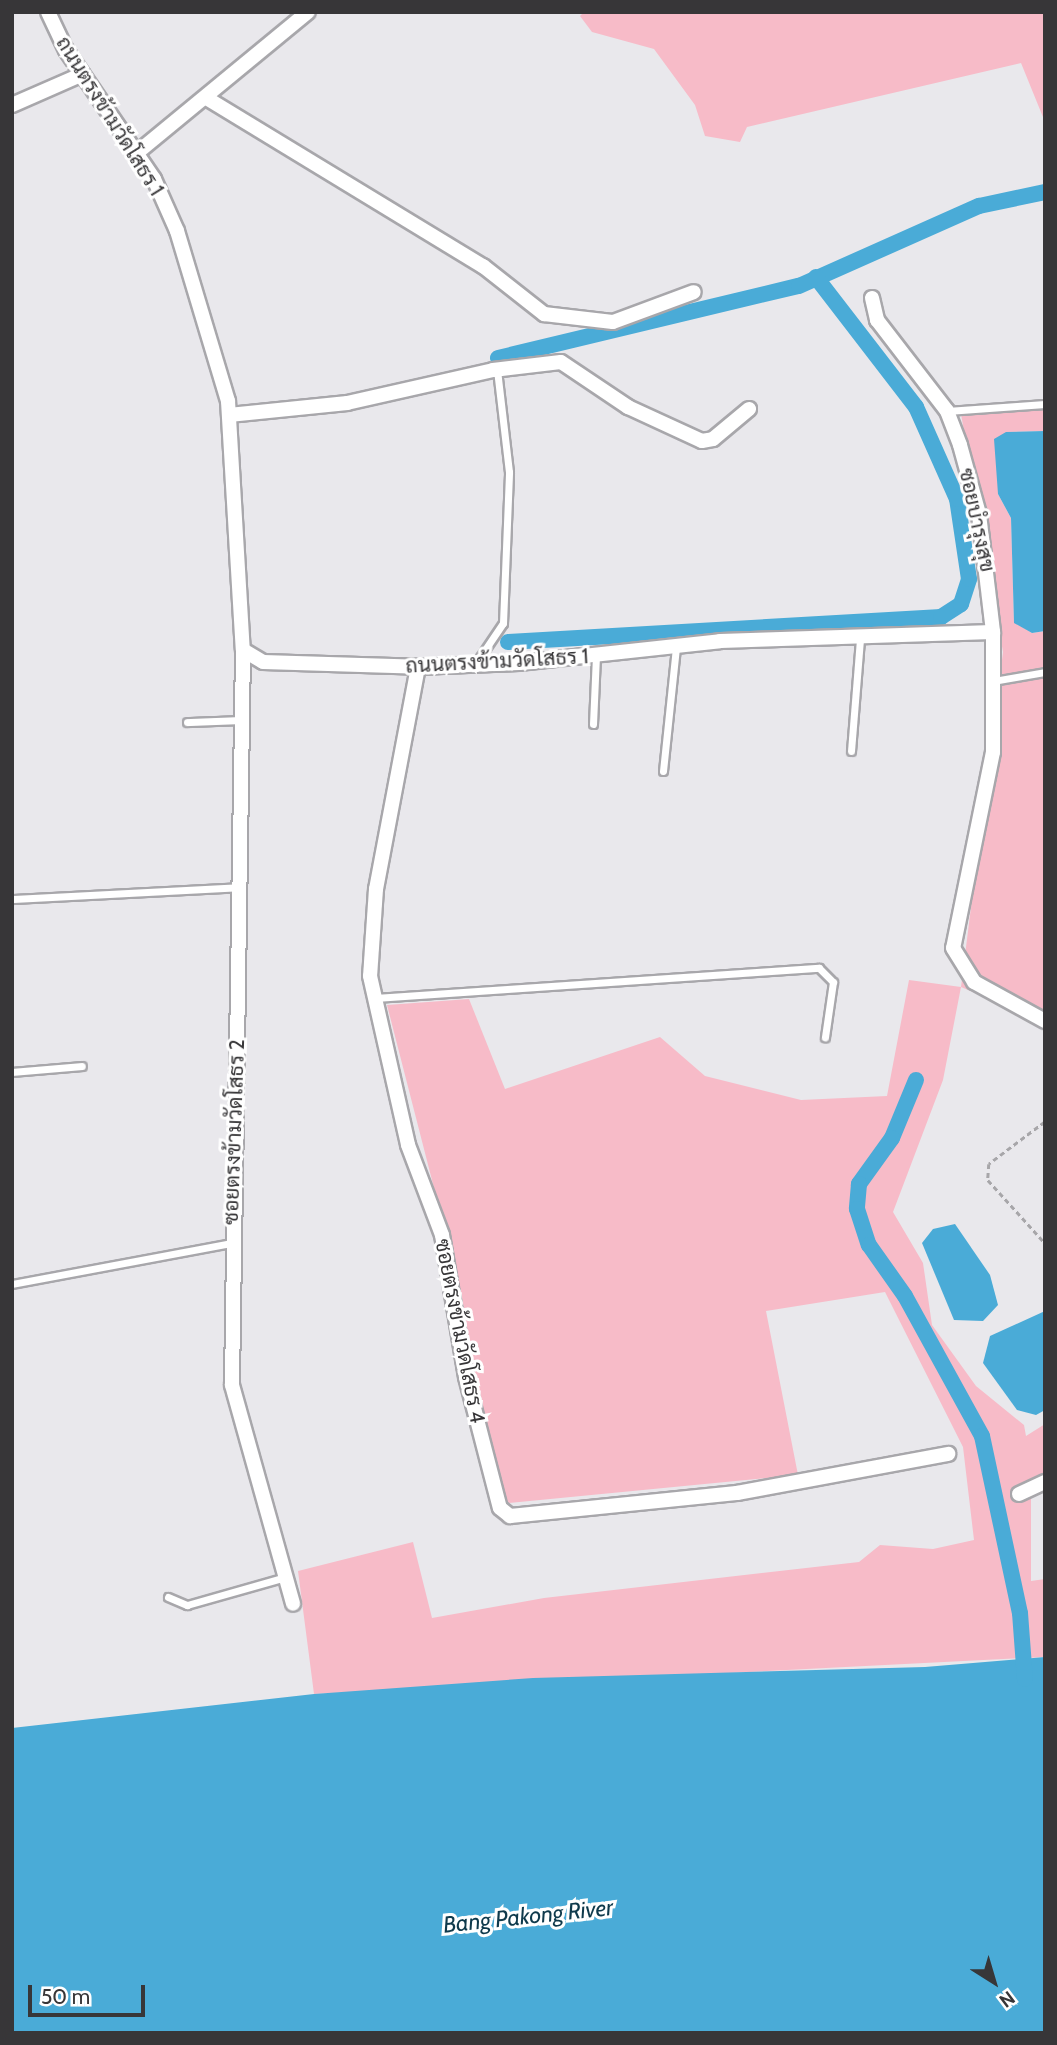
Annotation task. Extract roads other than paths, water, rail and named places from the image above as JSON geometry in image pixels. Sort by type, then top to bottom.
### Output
[{"type":"street","name":"ถนนตรงข้ามวัดโสธร 1","points":[[48,12],[83,74],[138,152],[177,231],[229,415],[243,650],[263,662],[418,667],[596,656],[677,646],[993,632]]},
{"type":"street","points":[[138,152],[208,99],[308,12]]},
{"type":"street","points":[[12,105],[83,74]]},
{"type":"street","points":[[208,99],[483,266],[544,314],[613,322],[694,292]]},
{"type":"street","name":"ซอยบำรุงสุข","points":[[872,298],[883,330],[947,411],[979,514],[993,632]]},
{"type":"street","points":[[229,415],[347,403],[497,369],[561,362],[628,407],[702,441],[713,439],[749,408]]},
{"type":"street","points":[[993,632],[993,752],[953,948],[974,982],[1045,1021]]},
{"type":"street","name":"ซอยตรงข้ามวัดโสธร 2","points":[[243,650],[238,720],[241,887],[231,1243],[232,1385],[293,1604]]},
{"type":"street","name":"ซอยตรงข้ามวัดโสธร 4","points":[[418,667],[376,889],[375,998],[408,1145],[442,1235],[466,1377],[503,1513],[737,1493],[948,1454]]},
{"type":"street","points":[[1019,1494],[1045,1482]]},
{"type":"lane","points":[[474,665],[503,623],[509,472],[497,369]]},
{"type":"lane","points":[[947,411],[1045,404]]},
{"type":"lane","points":[[851,751],[860,638]]},
{"type":"lane","points":[[663,771],[677,646]]},
{"type":"lane","points":[[593,724],[596,656]]},
{"type":"lane","points":[[992,681],[1045,671]]},
{"type":"lane","points":[[187,722],[238,720]]},
{"type":"lane","points":[[12,899],[241,887]]},
{"type":"lane","points":[[375,998],[819,968],[833,982],[825,1037]]},
{"type":"lane","points":[[12,1072],[82,1066]]},
{"type":"lane","points":[[12,1284],[231,1243]]},
{"type":"lane","points":[[168,1597],[187,1605],[287,1577]]},
{"type":"water","points":[[1045,431],[1045,631],[1032,633],[1014,623],[1011,518],[998,494],[994,439],[1006,432]]},
{"type":"water","points":[[955,1224],[990,1275],[998,1305],[983,1321],[954,1320],[922,1243],[933,1229]]},
{"type":"water","points":[[1045,1311],[1045,1410],[1036,1415],[1017,1410],[983,1363],[990,1336]]},
{"type":"water","name":"Bang Pakong River","points":[[1045,1657],[1045,2033],[12,2033],[12,1728],[314,1694],[533,1678],[925,1667]]},
{"type":"waterway","points":[[498,358],[799,286],[979,206],[1045,192]]},
{"type":"waterway","points":[[508,642],[941,617],[961,604],[969,579],[957,499],[916,407],[816,277]]},
{"type":"waterway","points":[[916,1080],[892,1138],[859,1184],[857,1209],[869,1245],[905,1296],[982,1436],[1020,1613],[1025,1679]]}]
